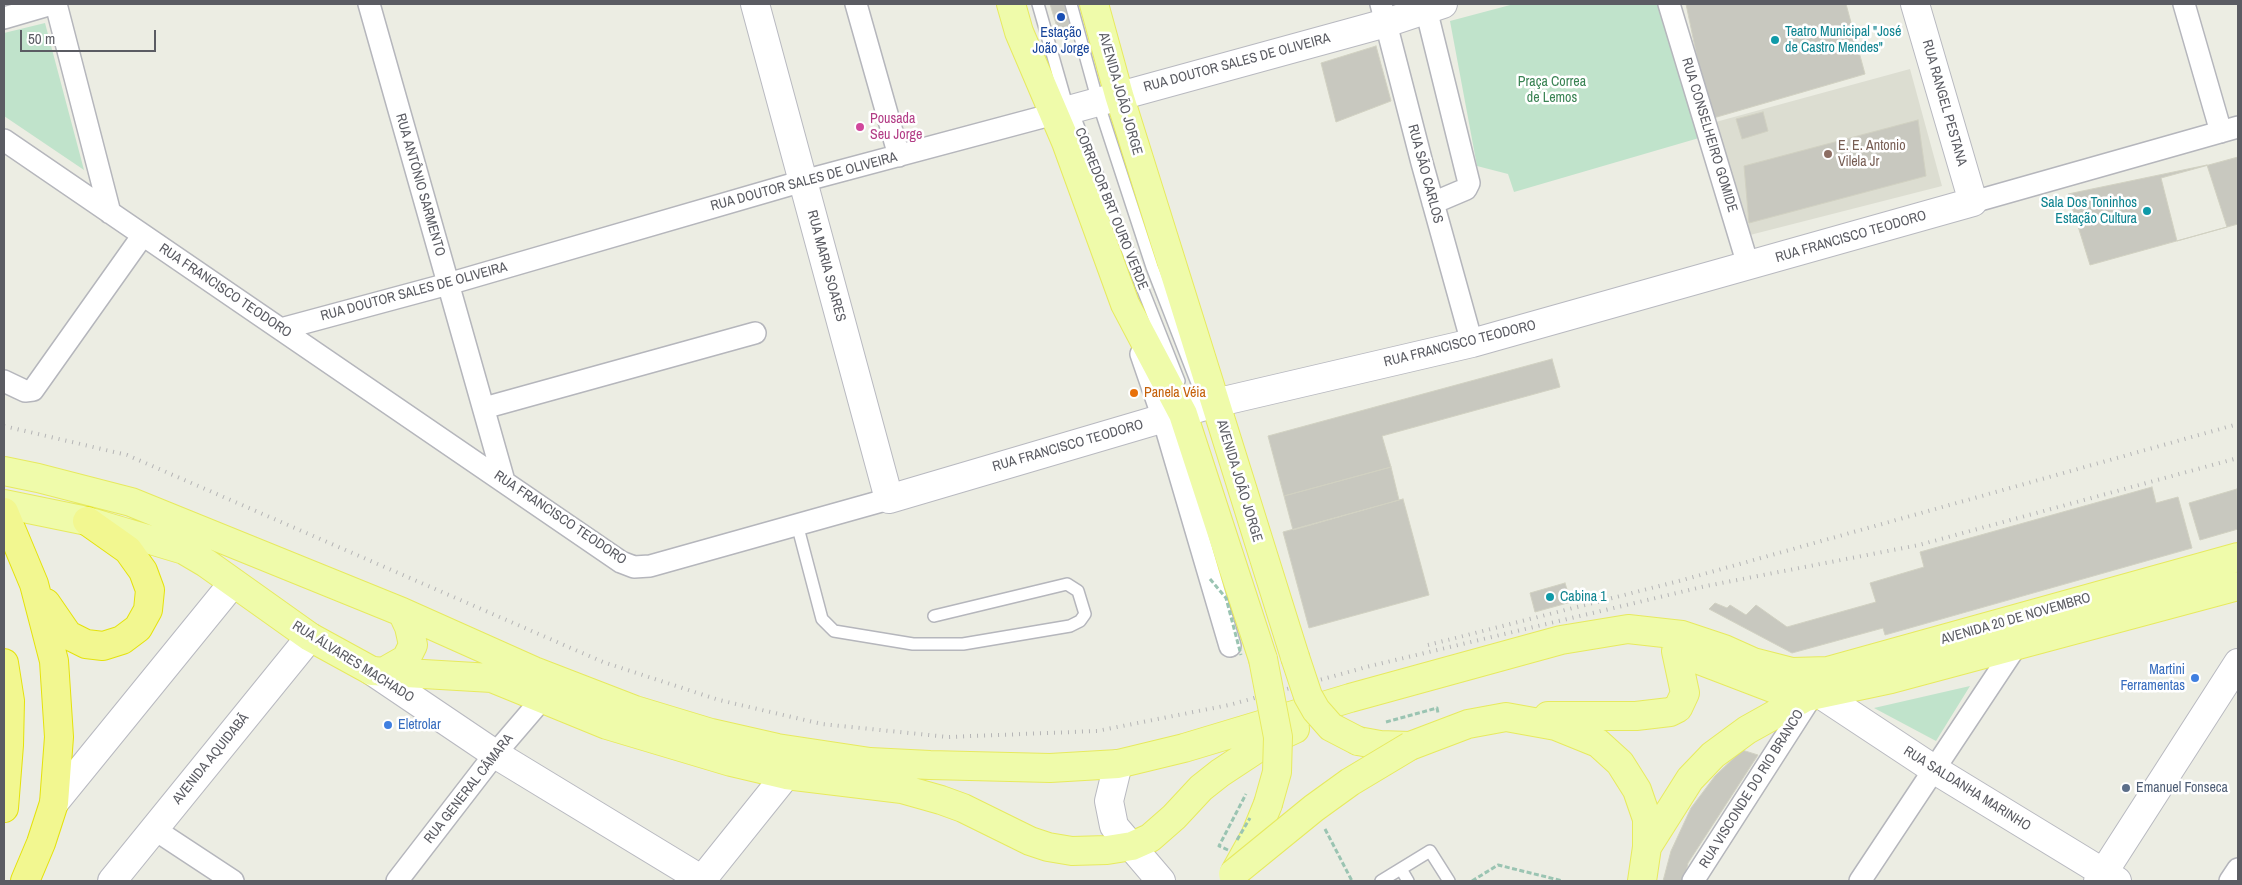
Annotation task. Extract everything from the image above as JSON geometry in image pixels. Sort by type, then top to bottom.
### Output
[{"type":"highway","points":[[4,512],[34,584],[54,661],[59,737],[54,803],[42,843],[25,881]]},
{"type":"highway","points":[[34,584],[68,634],[86,644],[103,646],[122,640],[138,628],[148,610],[150,590],[144,571],[128,550],[78,519]]},
{"type":"highway","points":[[4,663],[10,701],[10,745],[4,808]]},
{"type":"highway","points":[[36,881],[42,843]]},
{"type":"main road","points":[[1011,4],[1018,32],[1066,122],[1125,304],[1173,416],[1278,737],[1277,772],[1268,804],[1255,836],[1230,878]]},
{"type":"main road","name":"AVENIDA JOÃO JORGE","points":[[1094,4],[1108,99],[1215,403],[1308,696],[1316,710],[1331,727],[1358,741],[1380,745],[1410,746]]},
{"type":"main road","name":"AVENIDA 20 DE NOVEMBRO","points":[[4,471],[131,502],[402,612],[534,671],[635,710],[711,733],[777,748],[870,762],[930,765],[1050,768],[1118,764],[1184,748],[1350,698],[1542,645],[1598,632],[1628,629],[1682,635],[1724,649],[1753,662],[1792,672],[1814,673],[1849,667],[2238,557]]},
{"type":"main road","name":"RUA ÁLVARES MACHADO","points":[[4,504],[78,519],[184,550],[206,563],[310,637],[379,671]]},
{"type":"main road","name":"AVENIDA 20 DE NOVEMBRO","points":[[1812,696],[2016,646],[2238,586]]},
{"type":"main road","points":[[379,671],[406,659],[413,645],[410,627],[402,612]]},
{"type":"main road","points":[[379,671],[492,678],[607,725],[666,744],[786,775],[902,789],[964,808],[1003,830],[1048,847],[1088,851],[1132,846],[1150,838],[1174,817],[1201,788],[1241,757],[1294,730],[1569,657],[1607,650],[1637,648],[1676,651],[1780,691],[1812,696]]},
{"type":"main road","points":[[1230,878],[1328,797],[1410,746],[1468,724],[1506,717],[1636,716],[1670,712],[1678,708],[1683,702],[1684,686],[1676,651]]},
{"type":"main road","points":[[1647,846],[1690,779],[1713,755],[1754,726],[1812,696]]},
{"type":"main road","points":[[1506,717],[1556,726],[1576,732],[1598,743],[1620,763],[1637,790],[1647,819],[1647,846],[1642,881]]},
{"type":"street","points":[[4,18],[54,4],[110,213]]},
{"type":"street","name":"RUA ANTÔNIO SARMENTO","points":[[369,4],[504,481]]},
{"type":"street","name":"RUA MARIA SOARES","points":[[755,4],[889,499]]},
{"type":"street","points":[[856,4],[899,156]]},
{"type":"street","name":"RUA CONSELHEIRO GOMIDE","points":[[1669,4],[1748,266]]},
{"type":"street","name":"RUA RANGEL PESTANA","points":[[1915,4],[1973,202]]},
{"type":"street","points":[[2184,4],[2230,130]]},
{"type":"street","points":[[1433,202],[1466,189],[1469,183],[1434,7]]},
{"type":"street","name":"RUA DOUTOR SALES DE OLIVEIRA","points":[[280,329],[448,284],[803,180],[899,156],[1066,122],[1108,99],[1384,13],[1434,7]]},
{"type":"street","name":"RUA SÃO CARLOS","points":[[1384,13],[1472,343]]},
{"type":"street","name":"RUA FRANCISCO TEODORO","points":[[4,140],[621,562],[634,567],[650,566],[889,499],[1215,403],[1472,343],[2230,130]]},
{"type":"street","points":[[4,381],[25,391],[34,390],[143,235]]},
{"type":"street","points":[[484,408],[755,333]]},
{"type":"street","points":[[1173,416],[1210,579],[1230,646]]},
{"type":"street","points":[[54,803],[233,584]]},
{"type":"street","name":"AVENIDA AQUIDABÃ","points":[[112,881],[310,637]]},
{"type":"street","points":[[1860,881],[2016,646]]},
{"type":"street","name":"RUA ÁLVARES MACHADO","points":[[379,671],[496,754],[702,881]]},
{"type":"street","points":[[2106,879],[2236,674]]},
{"type":"street","name":"RUA SALDANHA MARINHO","points":[[1812,696],[1935,770],[2106,879]]},
{"type":"street","name":"RUA VISCONDE DO RIO BRANCO","points":[[1693,881],[1812,696]]},
{"type":"street","name":"RUA GENERAL CÂMARA","points":[[398,881],[496,754],[543,698]]},
{"type":"street","points":[[1118,764],[1109,801],[1114,826],[1160,881]]},
{"type":"street","points":[[702,881],[786,775]]},
{"type":"street","points":[[154,829],[233,881]]},
{"type":"street","points":[[2230,881],[2238,869]]},
{"type":"lane","name":"CORREDOR BRT OURO VERDE","points":[[1038,4],[1066,122],[1181,386],[1173,416]]},
{"type":"lane","points":[[1071,4],[1108,99]]},
{"type":"lane","points":[[797,524],[822,619],[834,631],[913,644],[962,644],[1070,626],[1080,621],[1085,614],[1078,591],[1067,584],[934,616]]},
{"type":"lane","points":[[1381,881],[1430,850],[1449,881]]},
{"type":"lane","points":[[1401,869],[1408,881]]},
{"type":"path","points":[[1210,579],[1226,598],[1253,662]]},
{"type":"path","points":[[1248,791],[1219,846],[1230,852],[1254,812]]},
{"type":"path","points":[[1336,849],[1352,881]]},
{"type":"path","points":[[1472,881],[1498,865],[1563,881]]},
{"type":"shaded area","name":"E. E. Antonio Vilela Jr","points":[[1910,69],[1942,186],[1746,236],[1712,123]]},
{"type":"green space","name":"Praça Correa de Lemos","points":[[1514,4],[1661,4],[1699,138],[1514,192],[1508,174],[1477,166],[1450,21]]},
{"type":"green space","points":[[45,23],[84,170],[4,116],[4,33]]},
{"type":"green space","points":[[1970,686],[1936,741],[1874,708]]},
{"type":"building","name":"Estação João Jorge","points":[[1050,4],[1064,4],[1072,31],[1059,34]]},
{"type":"building","name":"Teatro Municipal \"José de Castro Mendes\"","points":[[1686,4],[1846,4],[1865,74],[1710,119]]},
{"type":"building","points":[[1376,46],[1391,101],[1336,122],[1321,63]]},
{"type":"building","points":[[1763,112],[1768,131],[1742,139],[1736,119]]},
{"type":"building","points":[[1918,120],[1926,176],[1749,223],[1744,166]]},
{"type":"building","points":[[2238,157],[2238,224],[2177,241],[2161,178]]},
{"type":"building","name":"Sala Dos Toninhos Estação Cultura","points":[[2207,165],[2227,227],[2090,265],[2068,194]]},
{"type":"building","points":[[1552,359],[1560,387],[1382,436],[1391,467],[1284,496],[1268,436]]},
{"type":"building","points":[[1391,467],[1399,500],[1293,530],[1284,496]]},
{"type":"building","points":[[2152,487],[2156,503],[2178,497],[2192,548],[1885,635],[1883,628],[1792,653],[1709,609],[1715,603],[1727,608],[1730,605],[1746,615],[1756,605],[1787,627],[1876,602],[1870,583],[1924,567],[1920,552]]},
{"type":"building","points":[[2237,489],[2238,529],[2200,540],[2189,503]]},
{"type":"building","points":[[1403,499],[1429,595],[1309,628],[1283,532]]},
{"type":"building","name":"Cabina 1","points":[[1565,583],[1571,602],[1535,612],[1530,593]]},
{"type":"building","points":[[1742,750],[1758,755],[1688,863],[1684,881],[1663,881],[1671,851],[1691,808],[1715,776]]},
{"type":"railway","points":[[1428,645],[1679,581],[2238,424]]},
{"type":"railway","points":[[4,426],[127,455],[603,662],[719,700],[822,724],[948,737],[1097,731],[1229,705],[1370,666],[1706,586],[1919,545],[2238,458]]},
{"type":"place","name":"Estação João Jorge","points":[[1061,17]]},
{"type":"place","name":"Teatro Municipal \"José de Castro Mendes\"","points":[[1775,40]]},
{"type":"place","name":"Pousada Seu Jorge","points":[[860,127]]},
{"type":"place","name":"E. E. Antonio Vilela Jr","points":[[1828,154]]},
{"type":"place","name":"Sala Dos Toninhos Estação Cultura","points":[[2147,211]]},
{"type":"place","name":"Panela Véia","points":[[1134,393]]},
{"type":"place","name":"Cabina 1","points":[[1550,597]]},
{"type":"place","name":"Martini Ferramentas","points":[[2195,678]]},
{"type":"place","name":"Eletrolar","points":[[388,725]]},
{"type":"place","name":"Emanuel Fonseca","points":[[2126,788]]}]
